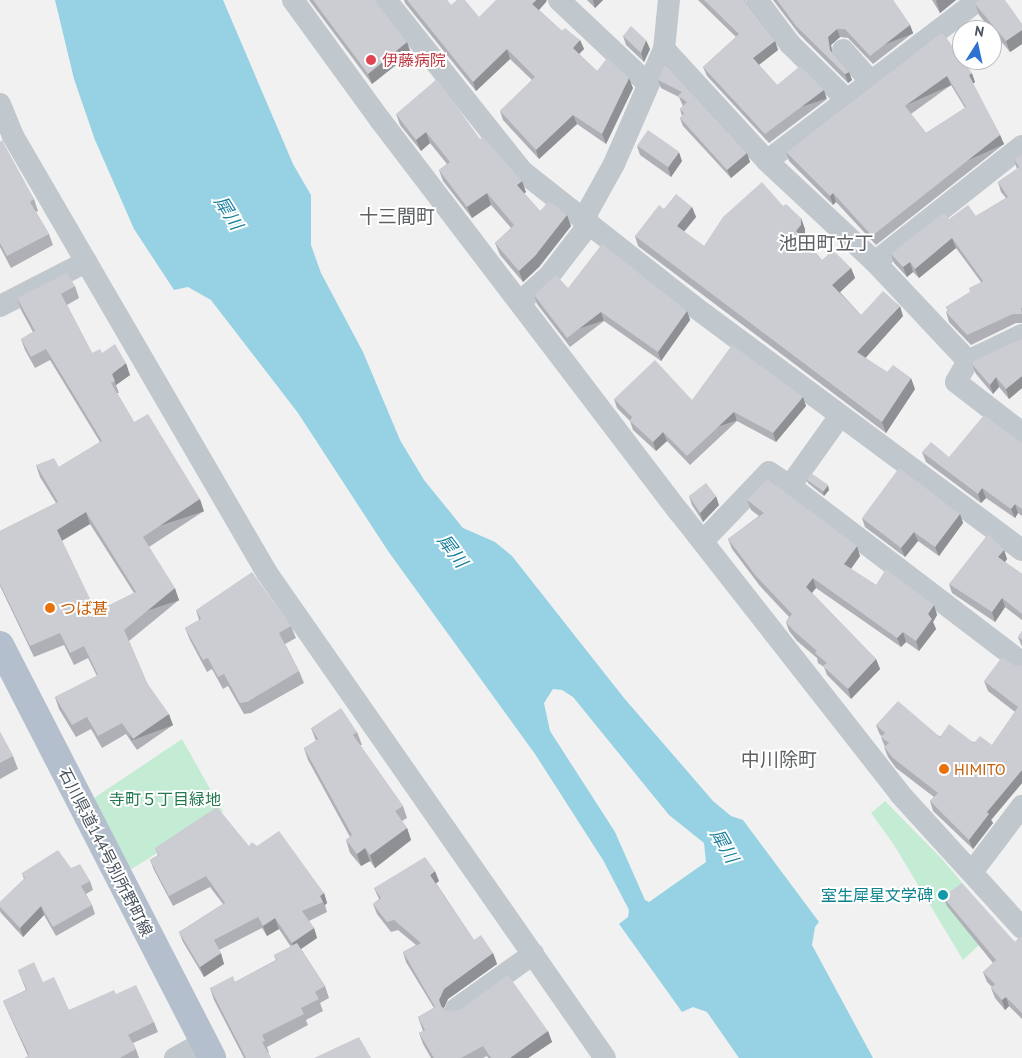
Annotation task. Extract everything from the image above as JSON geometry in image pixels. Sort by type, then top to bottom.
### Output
[{"type":"main road","name":"石川県道144号別所野町線","points":[[0,645],[208,1050]]},
{"type":"street","points":[[294,0],[520,302],[900,794],[1022,928]]},
{"type":"street","points":[[386,0],[523,172],[840,416],[1022,550]]},
{"type":"street","points":[[560,0],[648,83]]},
{"type":"street","points":[[520,302],[550,276],[586,222],[614,164],[664,49],[669,0]]},
{"type":"street","points":[[758,0],[790,44],[847,100]]},
{"type":"street","points":[[767,161],[978,0]]},
{"type":"street","points":[[664,49],[767,161],[875,262],[968,361]]},
{"type":"street","points":[[843,50],[870,82]]},
{"type":"street","points":[[0,104],[13,136],[267,573],[605,1058]]},
{"type":"street","points":[[875,262],[1022,146]]},
{"type":"street","points":[[0,306],[86,262]]},
{"type":"street","points":[[1022,335],[968,361],[956,382],[1022,433]]},
{"type":"street","points":[[790,486],[840,416]]},
{"type":"street","points":[[703,541],[769,472],[1022,663]]},
{"type":"street","points":[[972,872],[1022,806]]},
{"type":"street","points":[[456,1009],[533,954]]},
{"type":"street","points":[[175,1058],[208,1050]]},
{"type":"green space","name":"寺町５丁目緑地","points":[[182,739],[223,812],[130,870],[94,798]]},
{"type":"green space","points":[[885,801],[942,859],[999,926],[963,960],[894,845],[871,813]]},
{"type":"water","name":"犀川","points":[[55,0],[223,0],[293,164],[311,195],[311,245],[321,273],[363,352],[400,440],[424,480],[463,528],[495,542],[512,556],[624,698],[713,801],[731,816],[743,820],[819,922],[815,927],[812,945],[873,1058],[739,1058],[707,1012],[693,1007],[682,1012],[619,924],[628,917],[629,910],[603,860],[535,754],[388,551],[298,413],[211,300],[188,287],[174,290],[134,229],[95,140],[74,79]],"holes":[[[553,689],[562,690],[573,697],[669,815],[704,843],[706,862],[649,902],[645,900],[615,832],[550,731],[544,703]]]},
{"type":"building","points":[[313,0],[374,0],[407,42],[368,74]]},
{"type":"building","points":[[407,0],[447,0],[451,5],[457,0],[465,0],[479,17],[496,0],[536,0],[532,4],[562,31],[565,28],[580,40],[573,48],[597,71],[607,58],[629,78],[602,134],[573,115],[536,150],[500,111],[535,77],[507,49],[473,82]]},
{"type":"building","points":[[704,0],[744,0],[775,41],[753,58],[777,85],[800,66],[824,90],[765,134],[703,67],[739,34]]},
{"type":"building","points":[[777,0],[893,0],[910,25],[870,56],[845,29],[837,29],[828,37],[830,50],[849,72],[845,74],[796,26]]},
{"type":"building","points":[[979,0],[1005,0],[1022,24],[1022,30],[1006,41],[1002,36],[1002,20],[988,20],[975,4]]},
{"type":"building","points":[[631,26],[646,40],[641,53],[623,36]]},
{"type":"building","points":[[942,32],[952,46],[952,70],[970,70],[972,73],[969,75],[1000,135],[872,236],[833,193],[830,196],[786,152]],"holes":[[[947,76],[966,107],[926,133],[905,106]]]},
{"type":"building","points":[[665,64],[747,153],[727,170],[680,118],[684,113],[680,109],[687,102],[678,96],[682,92],[658,80]]},
{"type":"building","points":[[437,79],[480,139],[483,137],[522,181],[517,185],[540,211],[549,201],[567,215],[535,256],[519,271],[495,243],[514,225],[487,193],[467,207],[439,170],[450,162],[426,132],[416,140],[396,114]]},
{"type":"building","points":[[648,130],[679,152],[668,167],[637,146]]},
{"type":"building","points":[[2,140],[34,199],[30,202],[49,234],[7,256],[0,243],[0,142]]},
{"type":"building","points":[[1022,154],[1022,314],[1013,314],[967,335],[946,312],[949,311],[946,307],[970,292],[969,288],[983,281],[952,238],[915,269],[910,262],[903,267],[891,254],[944,212],[949,219],[968,205],[976,216],[1008,197],[998,182],[1019,167],[1014,159]]},
{"type":"building","points":[[762,182],[783,206],[786,204],[801,218],[801,225],[796,231],[822,260],[833,250],[851,268],[832,285],[861,315],[883,291],[900,306],[857,352],[887,372],[893,365],[911,378],[882,422],[635,236],[659,205],[664,209],[676,194],[692,207],[677,226],[704,246],[723,217]]},
{"type":"building","points":[[602,244],[687,311],[658,352],[601,312],[567,338],[534,295],[556,275],[568,288]]},
{"type":"building","points":[[67,273],[75,286],[61,294],[92,353],[100,349],[102,353],[115,344],[126,363],[112,374],[115,381],[111,383],[134,422],[148,414],[200,499],[143,537],[175,588],[124,630],[147,683],[169,714],[133,739],[122,723],[98,736],[87,717],[72,725],[55,697],[98,675],[84,646],[70,653],[60,633],[30,646],[0,584],[0,531],[58,502],[36,465],[54,458],[59,467],[102,441],[46,349],[31,357],[21,339],[35,331],[17,298]],"holes":[[[86,512],[136,592],[96,612],[57,530]]]},
{"type":"building","points":[[1022,338],[1022,376],[1006,389],[996,377],[990,385],[972,364],[974,361]]},
{"type":"building","points":[[732,345],[803,397],[773,433],[734,412],[687,456],[663,432],[653,442],[630,421],[632,417],[614,399],[655,360],[692,400]]},
{"type":"building","points":[[984,415],[1022,443],[1022,509],[1015,504],[1011,509],[982,488],[978,494],[922,452],[931,442],[949,457]]},
{"type":"building","points":[[899,468],[960,514],[935,547],[914,532],[901,548],[862,518]]},
{"type":"building","points":[[811,473],[828,485],[824,492],[806,480]]},
{"type":"building","points":[[767,479],[857,546],[844,564],[876,585],[886,569],[934,605],[928,614],[932,619],[916,641],[903,632],[897,638],[813,578],[806,587],[876,659],[848,689],[823,666],[827,663],[815,653],[817,651],[786,622],[792,614],[756,576],[728,539],[764,513],[747,500]]},
{"type":"building","points":[[706,483],[716,496],[700,513],[689,496]]},
{"type":"building","points":[[988,534],[1004,550],[998,557],[1022,574],[1022,614],[1002,598],[992,612],[949,584]]},
{"type":"building","points":[[252,572],[291,626],[279,633],[299,671],[247,702],[240,703],[224,674],[218,677],[208,658],[203,660],[185,628],[201,619],[196,610]]},
{"type":"building","points":[[1022,631],[1022,640],[1018,637]]},
{"type":"building","points":[[1002,657],[1016,666],[1022,665],[1022,770],[987,812],[989,814],[969,840],[930,801],[938,793],[893,758],[884,747],[889,743],[881,737],[885,733],[876,725],[898,701],[940,737],[949,724],[974,743],[980,736],[992,745],[1018,707],[984,681]]},
{"type":"building","points":[[341,708],[357,732],[353,735],[403,806],[395,811],[407,828],[370,855],[365,848],[357,854],[346,840],[352,835],[304,748],[318,739],[311,728]]},
{"type":"building","points":[[0,732],[13,756],[0,763]]},
{"type":"building","points":[[217,807],[249,846],[252,842],[257,846],[279,831],[324,893],[320,896],[323,902],[302,911],[314,928],[292,943],[275,918],[263,926],[258,917],[214,940],[221,953],[200,967],[179,932],[225,903],[206,876],[169,896],[150,860],[159,855],[155,848]]},
{"type":"building","points":[[58,850],[71,868],[80,864],[90,881],[81,886],[92,905],[53,927],[41,906],[20,928],[0,907],[0,902],[25,878],[22,873]]},
{"type":"building","points":[[425,857],[435,871],[430,875],[474,940],[481,935],[493,953],[444,989],[439,1000],[441,1006],[447,1011],[460,1010],[508,975],[548,1031],[510,1058],[491,1058],[483,1046],[461,1058],[434,1058],[419,1033],[425,1030],[418,1017],[435,1007],[403,952],[421,943],[394,920],[387,922],[373,904],[381,898],[374,888]]},
{"type":"building","points":[[962,883],[1015,942],[1022,935],[1022,1013],[1006,997],[1002,1000],[991,988],[995,984],[983,972],[996,960],[943,897]]},
{"type":"building","points":[[297,943],[325,986],[315,992],[319,999],[301,1008],[304,1014],[262,1035],[265,1041],[262,1042],[271,1058],[246,1058],[210,988],[233,976],[235,982],[277,960],[274,955]]},
{"type":"building","points":[[34,962],[43,982],[54,977],[69,1010],[114,990],[116,994],[136,985],[154,1022],[128,1035],[136,1049],[120,1058],[25,1058],[29,1055],[3,1001],[27,990],[18,970]]},
{"type":"building","points":[[359,1037],[371,1058],[314,1058]]},
{"type":"place","name":"伊藤病院","points":[[371,60]]},
{"type":"place","name":"つば甚","points":[[50,608]]},
{"type":"place","name":"HIMITO","points":[[944,769]]},
{"type":"place","name":"室生犀星文学碑","points":[[943,895]]},
{"type":"district","name":"十三間町","points":[[397,217]]},
{"type":"district","name":"池田町立丁","points":[[826,244]]},
{"type":"district","name":"中川除町","points":[[779,760]]}]
